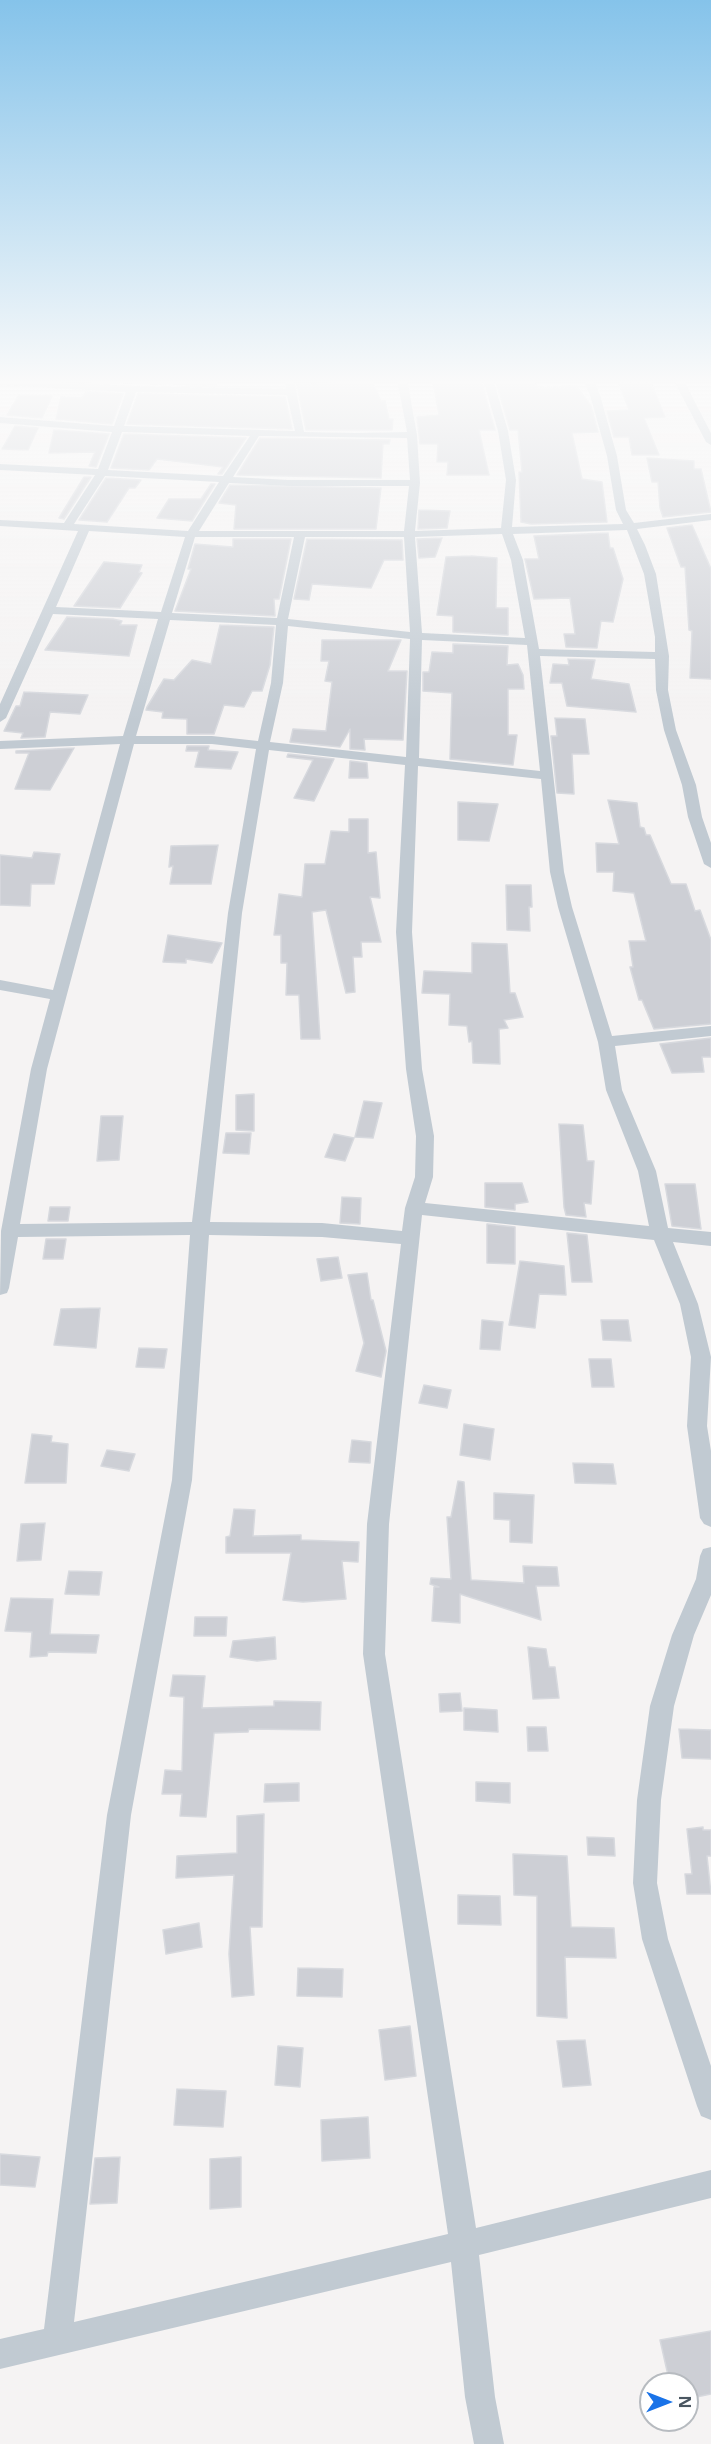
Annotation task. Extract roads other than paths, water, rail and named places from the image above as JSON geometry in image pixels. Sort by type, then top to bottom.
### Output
[{"type":"street","points":[[67,527],[89,493]]},
{"type":"street","points":[[0,1288],[39,1070],[128,741],[191,534],[219,493]]},
{"type":"street","points":[[414,493],[409,534],[416,636],[408,883],[404,932],[414,1070],[425,1136],[424,1177],[414,1208],[378,1524],[374,1654],[464,2245],[480,2397],[489,2444]]},
{"type":"street","points":[[510,493],[506,531],[518,560],[533,647],[557,872],[565,908],[606,1042],[614,1090],[647,1171],[660,1233],[689,1304],[702,1357],[697,1426],[711,1518]]},
{"type":"street","points":[[618,493],[621,510],[640,545],[650,574],[663,656],[662,690],[670,730],[689,785],[695,817],[711,864]]},
{"type":"street","points":[[0,522],[191,534],[409,534],[630,527],[711,517]]},
{"type":"street","points":[[0,718],[85,528]]},
{"type":"street","points":[[57,2340],[119,1815],[182,1480],[200,1228],[235,913],[263,746],[277,682],[282,622],[300,533]]},
{"type":"street","points":[[49,610],[282,622],[533,647],[663,656]]},
{"type":"street","points":[[0,745],[212,740],[547,776]]},
{"type":"street","points":[[0,984],[60,996]]},
{"type":"street","points":[[606,1042],[711,1031]]},
{"type":"street","points":[[414,1208],[711,1239]]},
{"type":"street","points":[[10,1232],[200,1228],[322,1230],[411,1238]]},
{"type":"street","points":[[711,1556],[707,1579],[683,1635],[662,1706],[650,1800],[645,1883],[655,1939],[711,2106]]},
{"type":"street","points":[[0,2354],[464,2245],[711,2184]]}]
